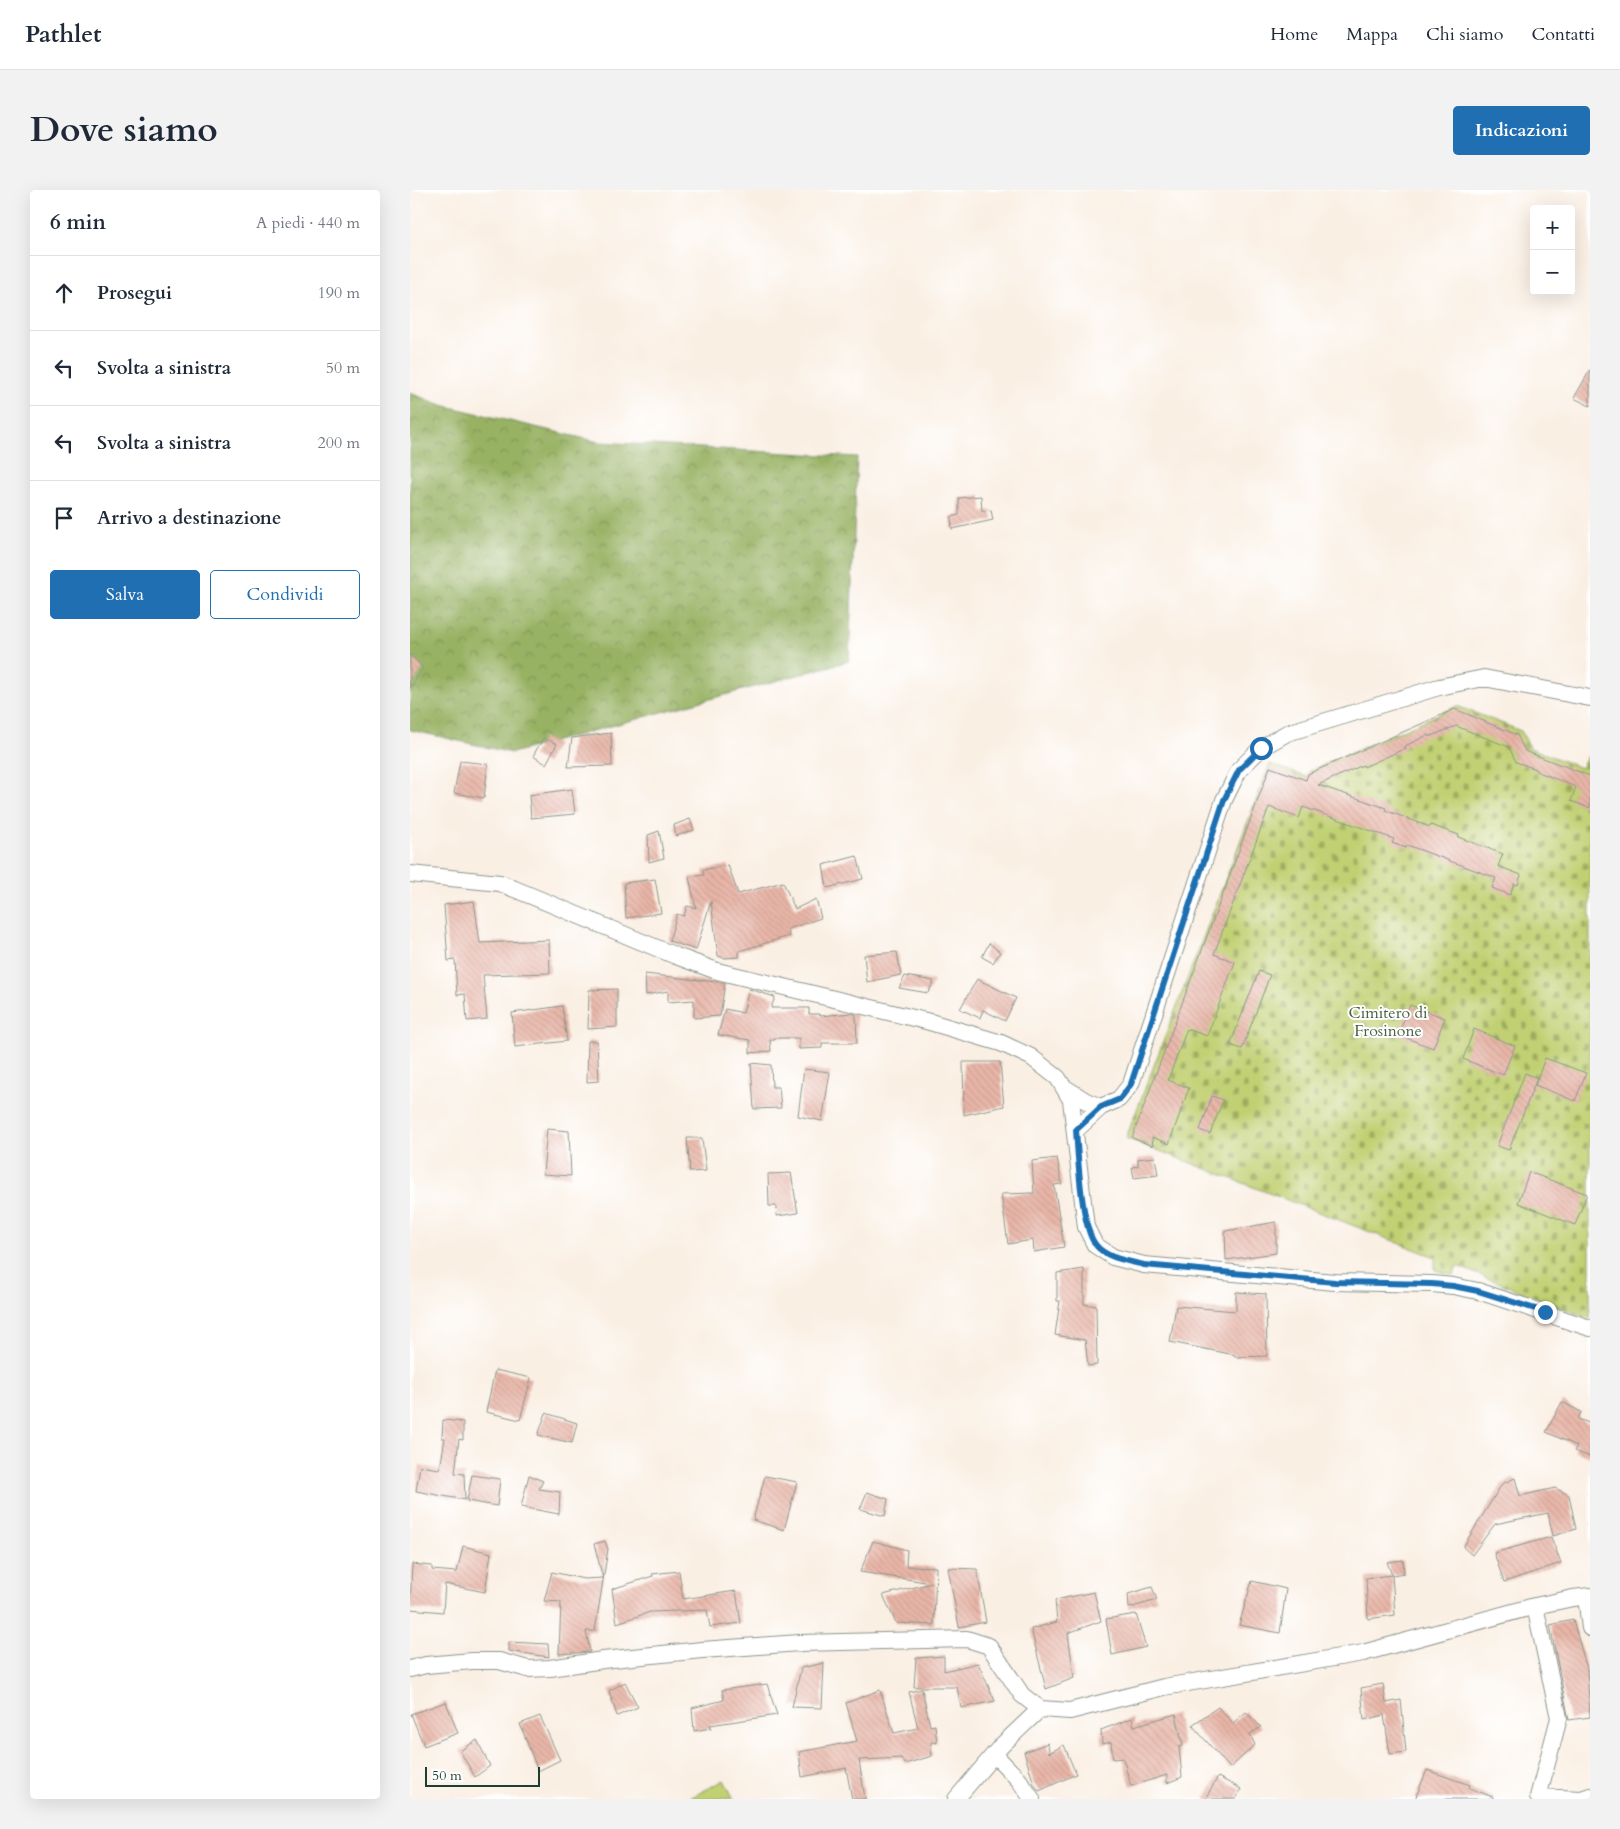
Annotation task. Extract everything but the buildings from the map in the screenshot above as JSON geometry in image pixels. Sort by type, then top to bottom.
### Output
[{"type":"street","points":[[1076,1130],[1101,1107],[1120,1099],[1131,1084],[1224,800],[1239,770],[1261,748],[1287,732],[1439,687],[1484,678],[1590,698]]},
{"type":"street","points":[[410,874],[500,883],[716,971],[930,1022],[1001,1042],[1031,1057],[1058,1078],[1071,1100],[1086,1227],[1095,1245],[1113,1257],[1144,1265],[1326,1281],[1453,1286],[1478,1291],[1590,1328]]},
{"type":"street","points":[[1064,1087],[1086,1101],[1101,1107]]},
{"type":"street","points":[[410,1669],[426,1665],[472,1661],[499,1661],[528,1669],[550,1668],[603,1660],[692,1651],[800,1643],[967,1639],[989,1646],[1022,1694],[1040,1709],[1070,1711],[1164,1687],[1363,1653],[1534,1606],[1588,1596],[1590,1628]]},
{"type":"street","points":[[1534,1606],[1560,1718],[1537,1798],[1580,1798],[1590,1796]]},
{"type":"street","points":[[956,1799],[994,1754],[1040,1709]]},
{"type":"street","points":[[994,1754],[1019,1780],[1032,1799]]},
{"type":"green space","points":[[410,393],[442,405],[599,442],[857,457],[849,661],[512,753],[410,730]]},
{"type":"green space","name":"Cimitero di Frosinone","points":[[1457,706],[1521,731],[1530,748],[1581,768],[1587,757],[1590,758],[1590,1319],[1457,1266],[1453,1275],[1435,1270],[1435,1257],[1126,1138],[1270,764],[1307,777],[1310,771]]},
{"type":"green space","points":[[724,1780],[734,1799],[688,1799]]},
{"type":"route","points":[[1261,748],[1239,770],[1224,800],[1131,1084],[1120,1099],[1101,1107],[1089,1116],[1076,1130],[1086,1227],[1095,1245],[1113,1257],[1144,1265],[1335,1282],[1453,1286],[1478,1291],[1545,1312]]}]
